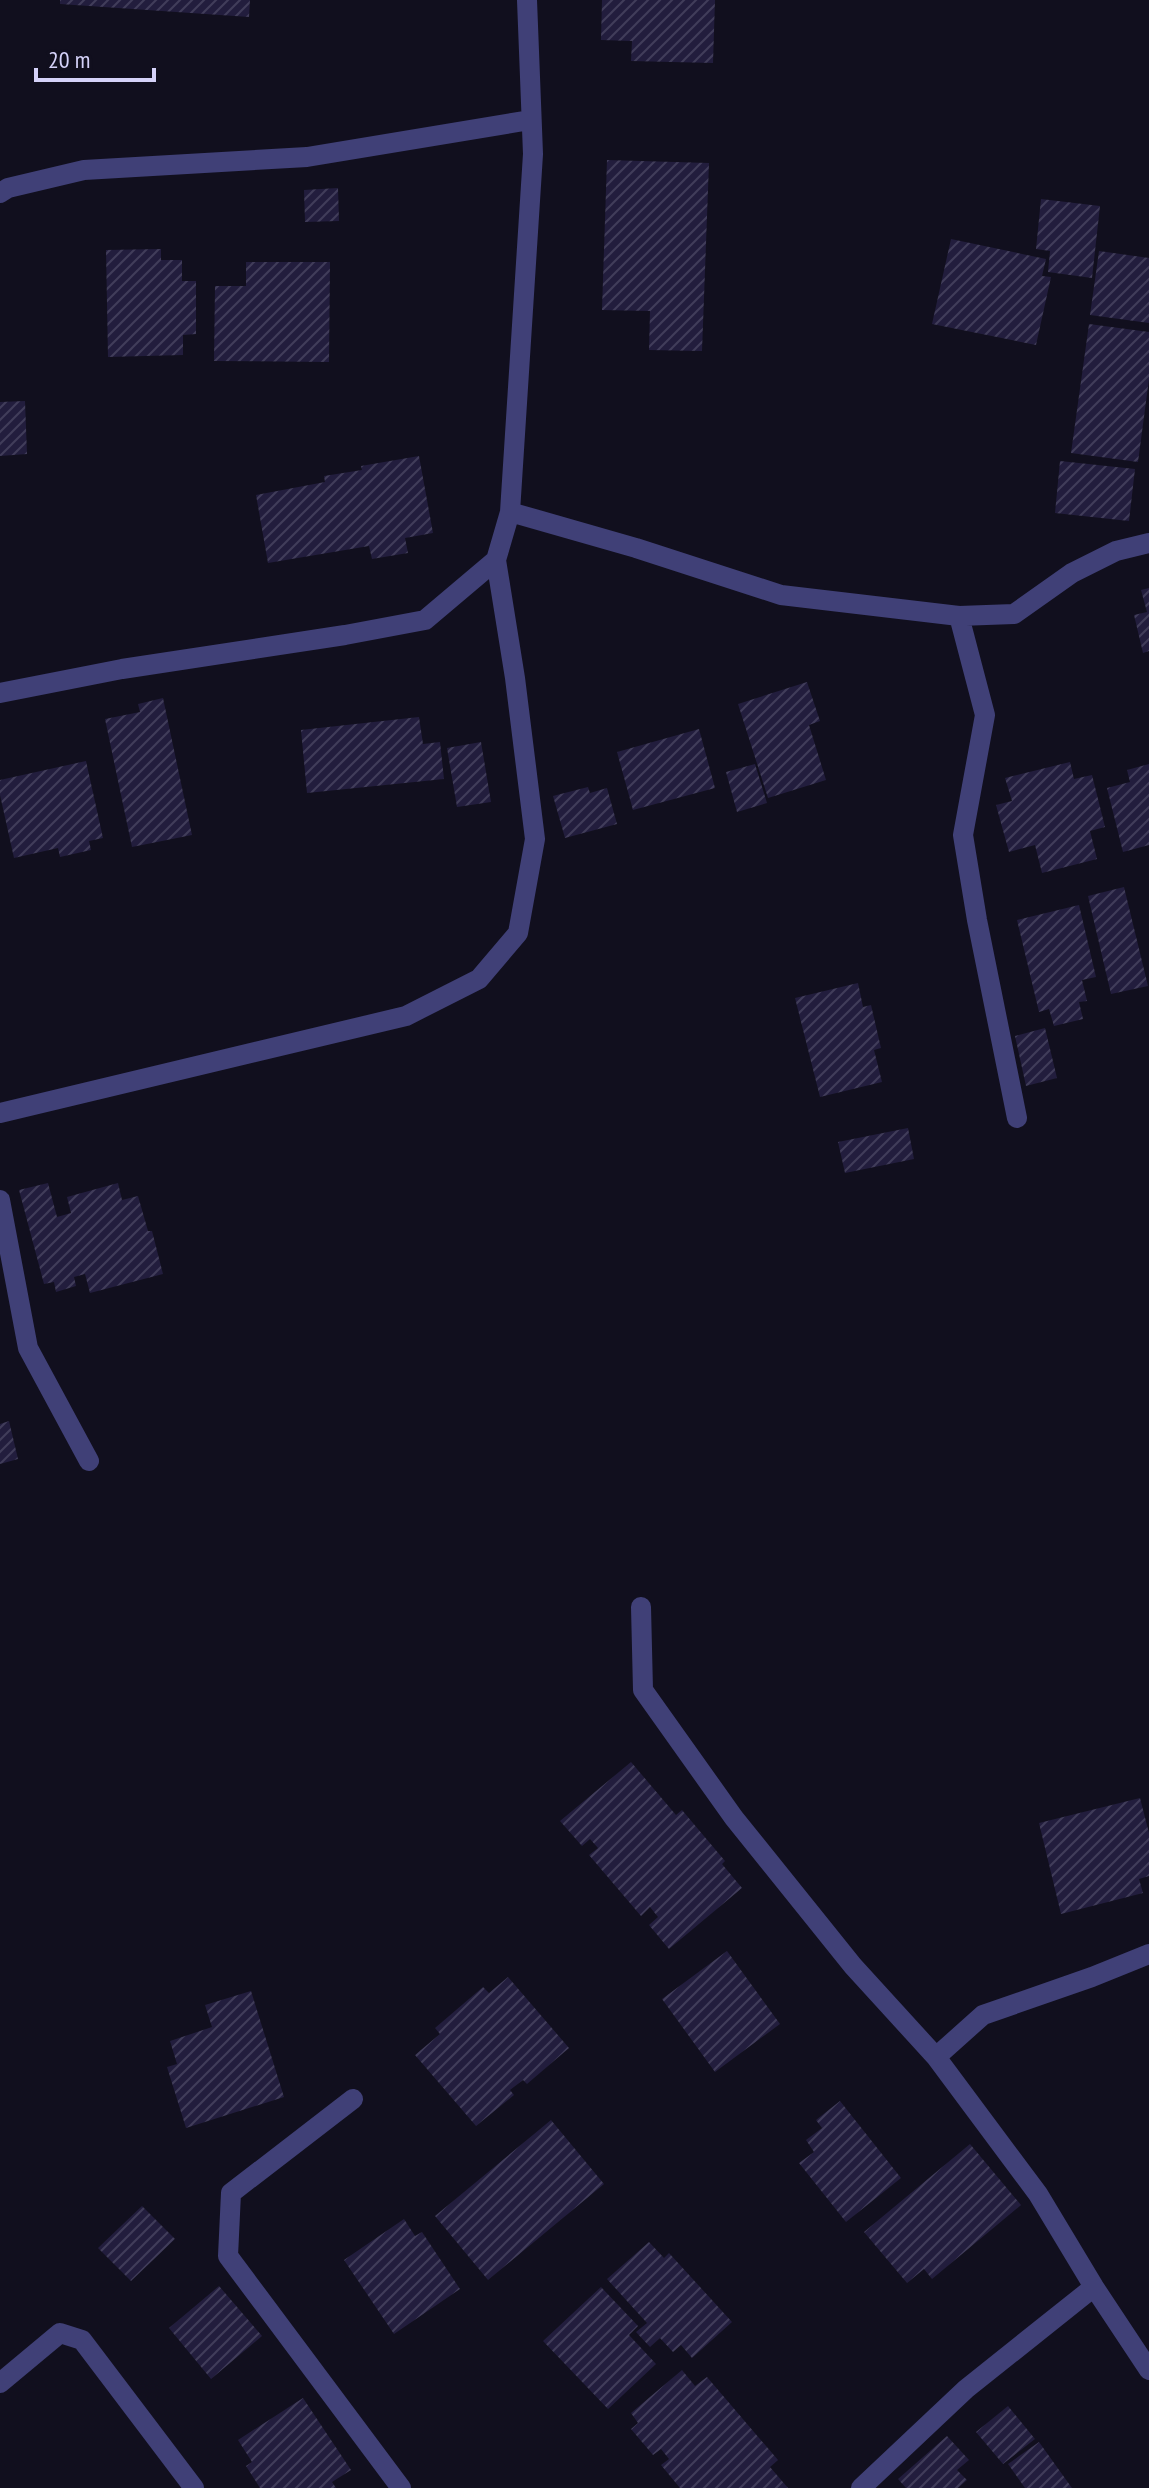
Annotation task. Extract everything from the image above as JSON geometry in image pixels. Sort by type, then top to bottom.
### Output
[{"type":"street","points":[[0,1113],[406,1016],[479,979],[518,933],[535,839],[515,678],[496,560],[510,512],[533,154],[527,0]]},
{"type":"street","points":[[0,193],[8,188],[84,170],[307,157],[530,120]]},
{"type":"street","points":[[510,512],[636,548],[781,595],[959,616],[1014,614],[1072,573],[1116,551],[1149,543]]},
{"type":"street","points":[[0,693],[122,669],[425,620],[496,560]]},
{"type":"street","points":[[959,616],[985,715],[963,835],[1017,1118]]},
{"type":"street","points":[[0,1200],[28,1348],[89,1461]]},
{"type":"street","points":[[641,1607],[643,1690],[734,1818],[853,1966],[936,2057],[1038,2194],[1149,2370]]},
{"type":"street","points":[[936,2057],[983,2015],[1149,1954]]},
{"type":"street","points":[[353,2099],[231,2193],[228,2256],[401,2488]]},
{"type":"street","points":[[861,2488],[966,2389],[1094,2287]]},
{"type":"street","points":[[0,2383],[60,2333],[82,2340],[194,2488]]},
{"type":"building","points":[[60,0],[250,0],[249,17],[60,4]]},
{"type":"building","points":[[602,0],[715,0],[713,63],[631,61],[632,41],[601,40]]},
{"type":"building","points":[[607,160],[709,163],[702,351],[649,350],[650,311],[602,310]]},
{"type":"building","points":[[338,188],[339,221],[305,222],[304,190]]},
{"type":"building","points":[[1041,199],[1100,206],[1092,278],[1048,272],[1050,251],[1036,249]]},
{"type":"building","points":[[951,239],[1046,259],[1042,276],[1051,277],[1036,345],[932,324]]},
{"type":"building","points":[[161,249],[161,260],[182,260],[182,281],[196,281],[196,334],[183,335],[183,355],[108,357],[106,250]]},
{"type":"building","points":[[1099,251],[1149,258],[1149,323],[1090,315]]},
{"type":"building","points":[[246,262],[330,262],[329,362],[214,361],[215,286],[246,286]]},
{"type":"building","points":[[1089,324],[1149,332],[1149,379],[1138,462],[1071,453]]},
{"type":"building","points":[[25,401],[27,454],[0,456],[0,402]]},
{"type":"building","points":[[419,456],[433,533],[405,538],[408,553],[372,559],[369,546],[268,563],[256,495],[325,482],[324,476],[362,470],[361,466]]},
{"type":"building","points":[[1060,461],[1135,469],[1129,521],[1055,513]]},
{"type":"building","points":[[1149,588],[1149,651],[1143,653],[1134,615],[1147,612],[1141,590]]},
{"type":"building","points":[[807,682],[820,721],[809,725],[826,780],[768,798],[738,704]]},
{"type":"building","points":[[163,698],[192,835],[132,847],[105,719],[140,712],[138,704]]},
{"type":"building","points":[[419,717],[423,744],[440,742],[444,779],[307,793],[301,730]]},
{"type":"building","points":[[699,729],[715,788],[633,810],[617,752]]},
{"type":"building","points":[[481,742],[491,802],[457,807],[447,748]]},
{"type":"building","points":[[86,761],[103,838],[89,841],[91,850],[60,857],[58,848],[14,858],[0,795],[0,780]]},
{"type":"building","points":[[1070,762],[1074,779],[1092,775],[1105,827],[1090,831],[1097,859],[1042,873],[1035,845],[1009,852],[996,805],[1012,801],[1005,778]]},
{"type":"building","points":[[755,764],[767,803],[737,812],[726,772]]},
{"type":"building","points":[[1149,764],[1149,845],[1123,852],[1107,788],[1130,782],[1127,770]]},
{"type":"building","points":[[588,787],[590,793],[607,788],[617,824],[565,838],[553,796]]},
{"type":"building","points":[[1124,887],[1148,986],[1111,994],[1088,896]]},
{"type":"building","points":[[1079,905],[1096,977],[1082,980],[1087,1001],[1079,1002],[1083,1019],[1054,1026],[1049,1009],[1039,1012],[1017,920]]},
{"type":"building","points":[[858,983],[863,1007],[871,1005],[881,1048],[874,1050],[882,1082],[820,1097],[795,998]]},
{"type":"building","points":[[1045,1028],[1057,1078],[1026,1086],[1015,1036]]},
{"type":"building","points":[[908,1128],[914,1159],[845,1173],[838,1142]]},
{"type":"building","points":[[48,1183],[57,1217],[71,1213],[67,1197],[118,1183],[122,1200],[138,1196],[148,1231],[152,1231],[163,1274],[90,1293],[85,1274],[74,1277],[76,1286],[56,1292],[54,1282],[44,1284],[19,1190]]},
{"type":"building","points":[[9,1421],[18,1459],[0,1464],[0,1424]]},
{"type":"building","points":[[631,1762],[676,1815],[682,1810],[725,1861],[722,1864],[742,1888],[669,1949],[649,1925],[658,1917],[650,1907],[641,1916],[589,1855],[598,1848],[590,1839],[582,1846],[560,1821]]},
{"type":"building","points":[[1140,1798],[1149,1833],[1149,1876],[1139,1879],[1143,1893],[1061,1914],[1039,1823]]},
{"type":"building","points":[[727,1951],[780,2024],[715,2072],[662,1999]]},
{"type":"building","points":[[508,1977],[569,2048],[527,2084],[523,2080],[510,2090],[514,2095],[476,2126],[415,2055],[440,2034],[435,2028],[483,1987],[489,1993]]},
{"type":"building","points":[[251,1991],[284,2097],[186,2128],[167,2067],[177,2064],[170,2041],[212,2027],[205,2005]]},
{"type":"building","points":[[840,2101],[901,2178],[846,2222],[799,2163],[814,2152],[806,2140],[822,2128],[816,2120]]},
{"type":"building","points":[[551,2120],[604,2184],[488,2280],[435,2216]]},
{"type":"building","points":[[970,2144],[1021,2205],[932,2279],[924,2269],[907,2283],[864,2232]]},
{"type":"building","points":[[142,2206],[175,2239],[131,2281],[98,2248]]},
{"type":"building","points":[[404,2219],[415,2236],[422,2232],[460,2289],[394,2334],[344,2260]]},
{"type":"building","points":[[649,2242],[664,2258],[669,2253],[732,2322],[692,2358],[681,2345],[673,2352],[660,2338],[650,2347],[636,2332],[647,2323],[607,2279]]},
{"type":"building","points":[[219,2286],[262,2336],[211,2379],[169,2328]]},
{"type":"building","points":[[601,2287],[638,2326],[629,2335],[656,2364],[608,2409],[543,2341]]},
{"type":"building","points":[[682,2370],[695,2386],[707,2377],[778,2460],[770,2467],[788,2488],[680,2488],[661,2465],[669,2459],[661,2449],[653,2455],[631,2429],[638,2423],[631,2413]]},
{"type":"building","points":[[303,2398],[351,2470],[332,2482],[336,2488],[260,2488],[246,2466],[252,2462],[238,2440]]},
{"type":"building","points":[[1008,2406],[1035,2439],[1003,2464],[976,2432]]},
{"type":"building","points":[[947,2436],[969,2460],[957,2470],[967,2480],[958,2488],[906,2488],[898,2479]]},
{"type":"building","points":[[1039,2442],[1072,2488],[1025,2488],[1008,2464]]}]
